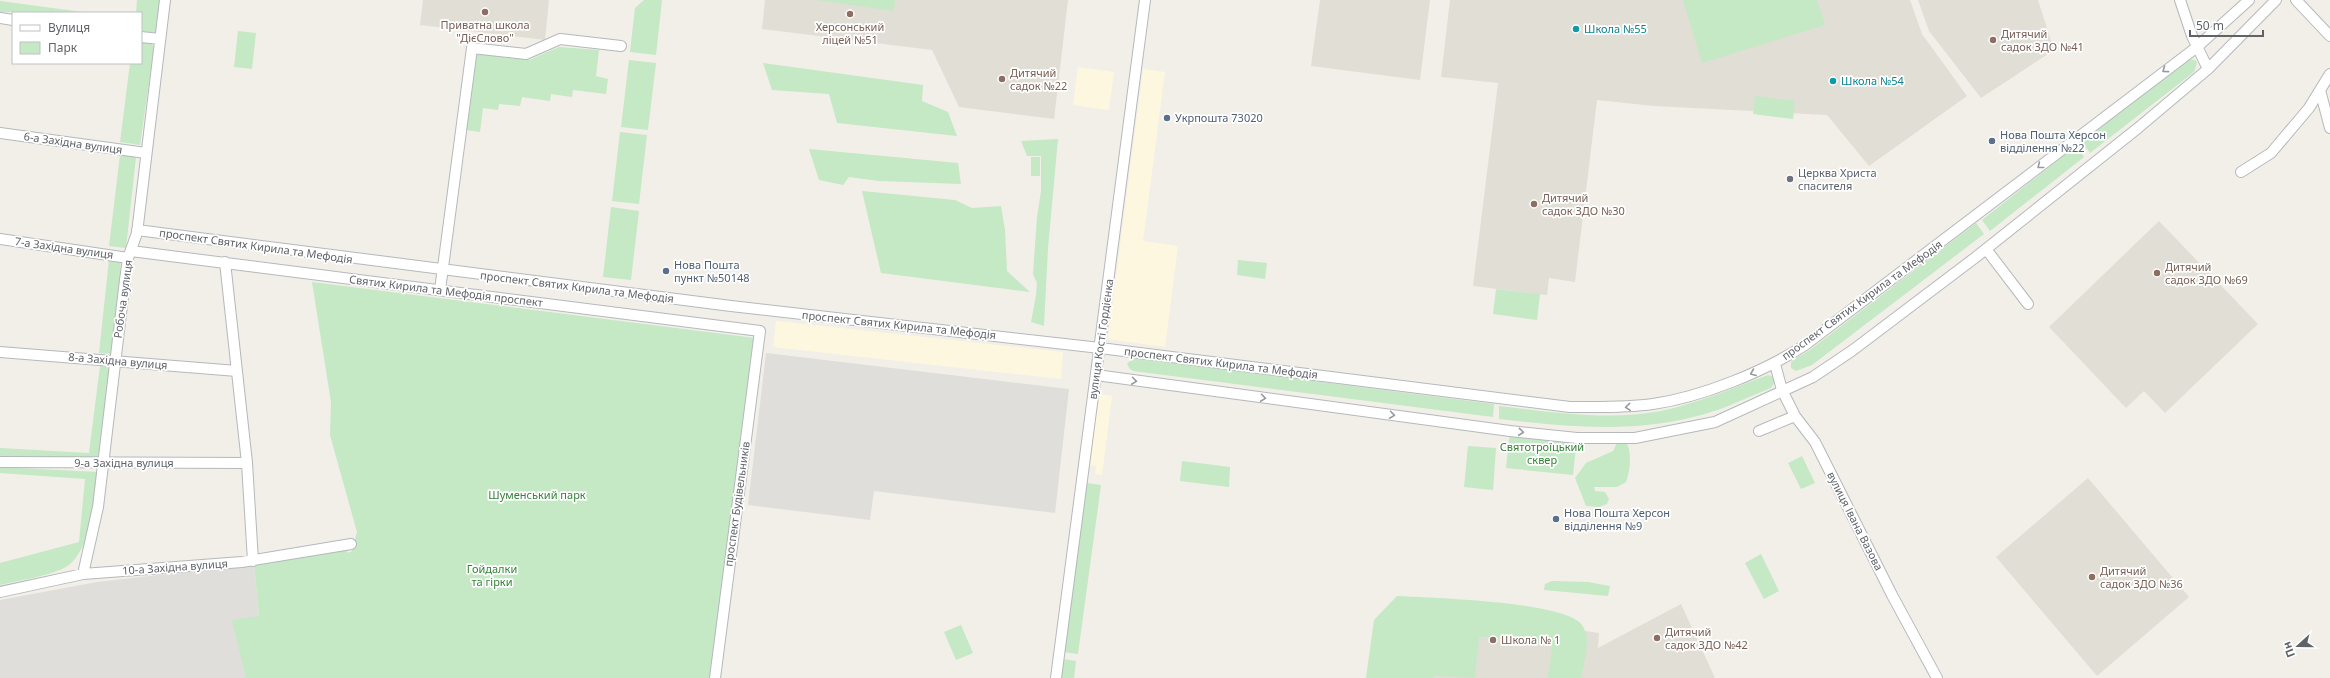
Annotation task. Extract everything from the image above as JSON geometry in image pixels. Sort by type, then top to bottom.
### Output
[{"type":"street","name":"Робоча вулиця","points":[[83,574],[98,507],[115,360],[130,254],[137,230],[165,0]]},
{"type":"street","name":"вулиця Кості Гордієнка","points":[[1056,678],[1145,0]]},
{"type":"street","points":[[2180,0],[2196,47],[2208,68]]},
{"type":"street","name":"проспект Святих Кирила та Мефодія","points":[[137,230],[731,306],[1100,348],[1570,407],[1616,408],[1654,404],[1695,394],[1775,364],[1811,340],[2196,47],[2249,0]]},
{"type":"street","points":[[1096,375],[1510,431],[1577,438],[1635,438],[1715,422],[1813,377],[1853,350],[1986,249],[2138,128],[2208,68],[2276,0]]},
{"type":"street","points":[[2296,0],[2330,36]]},
{"type":"street","points":[[0,18],[12,20]]},
{"type":"street","points":[[142,37],[160,39]]},
{"type":"street","points":[[440,290],[472,48],[526,54],[560,40],[621,46]]},
{"type":"street","points":[[2241,172],[2271,153],[2308,108],[2330,74]]},
{"type":"street","points":[[2320,90],[2330,128]]},
{"type":"street","name":"6-а Західна вулиця","points":[[0,133],[146,153]]},
{"type":"street","name":"7-а Західна вулиця","points":[[0,239],[130,254]]},
{"type":"street","points":[[1986,249],[2028,304]]},
{"type":"street","name":"Святих Кирила та Мефодія проспект","points":[[130,254],[225,262],[760,331]]},
{"type":"street","points":[[225,262],[247,463],[253,561]]},
{"type":"street","name":"проспект Будівельників","points":[[715,678],[760,331]]},
{"type":"street","name":"8-а Західна вулиця","points":[[0,352],[115,360],[236,371]]},
{"type":"street","name":"вулиця Івана Вазова","points":[[1775,364],[1782,390],[1795,416],[1815,442],[1937,678]]},
{"type":"street","points":[[1759,431],[1795,416]]},
{"type":"street","name":"9-а Західна вулиця","points":[[0,462],[247,463]]},
{"type":"street","name":"10-а Західна вулиця","points":[[0,592],[83,574],[253,561],[351,544]]},
{"type":"shaded area","name":"Приватна школа \"ДієСлово\"","points":[[423,0],[549,0],[545,40],[420,25]]},
{"type":"shaded area","name":"Дитячий садок №22","points":[[765,0],[1068,0],[1054,119],[959,107],[932,50],[762,29]]},
{"type":"shaded area","points":[[1320,0],[1430,0],[1420,80],[1311,66]]},
{"type":"shaded area","points":[[1450,0],[1910,0],[1922,34],[1967,96],[1869,166],[1827,115],[1654,106],[1597,100],[1575,282],[1549,278],[1547,295],[1473,286],[1498,83],[1441,77]]},
{"type":"shaded area","name":"Дитячий садок ЗДО №41","points":[[1918,0],[2038,0],[2054,50],[1981,98],[1929,31]]},
{"type":"shaded area","points":[[1078,67],[1114,72],[1109,110],[1073,105]]},
{"type":"shaded area","points":[[1143,69],[1165,72],[1143,241],[1178,246],[1165,347],[1108,339]]},
{"type":"shaded area","name":"Дитячий садок ЗДО №69","points":[[2159,221],[2258,324],[2165,413],[2144,391],[2126,408],[2049,327]]},
{"type":"shaded area","points":[[776,321],[1063,352],[1061,379],[773,347]]},
{"type":"shaded area","points":[[766,353],[1069,389],[1055,513],[874,491],[870,520],[748,505]]},
{"type":"shaded area","points":[[1098,394],[1112,396],[1102,475],[1095,474],[1096,466],[1089,465]]},
{"type":"shaded area","name":"Дитячий садок ЗДО №36","points":[[2088,478],[2189,597],[2097,676],[1996,557]]},
{"type":"shaded area","points":[[254,564],[259,616],[246,678],[0,678],[0,600],[97,582]]},
{"type":"shaded area","name":"Школа № 1","points":[[1392,602],[1599,633],[1598,648],[1681,604],[1715,678],[1383,678]]},
{"type":"green space","points":[[137,0],[162,0],[158,29],[155,33],[142,31],[142,12],[136,12]]},
{"type":"green space","points":[[644,0],[662,0],[656,55],[630,52],[635,8]]},
{"type":"green space","points":[[817,0],[895,0],[894,11]]},
{"type":"green space","points":[[1683,0],[1817,0],[1825,25],[1702,63]]},
{"type":"green space","points":[[0,1],[82,12],[12,12],[0,12]]},
{"type":"green space","points":[[238,31],[256,33],[252,69],[234,67]]},
{"type":"green space","points":[[142,41],[150,42],[154,47],[140,145],[120,142],[130,64],[142,64]]},
{"type":"green space","points":[[559,47],[599,50],[596,76],[608,79],[606,94],[573,90],[572,97],[551,94],[550,101],[522,97],[520,106],[499,104],[498,110],[483,108],[480,132],[466,130],[477,53],[529,60]]},
{"type":"green space","points":[[2189,59],[2195,60],[2197,63],[2194,72],[2090,153],[2082,142]]},
{"type":"green space","points":[[629,60],[656,63],[648,130],[621,127]]},
{"type":"green space","points":[[763,63],[923,85],[922,101],[948,112],[957,136],[837,123],[829,94],[772,90]]},
{"type":"green space","points":[[1755,96],[1795,101],[1793,119],[1753,114]]},
{"type":"green space","points":[[620,132],[647,135],[639,204],[612,201]]},
{"type":"green space","points":[[1058,139],[1048,248],[1044,326],[1031,322],[1037,283],[1033,274],[1037,217],[1041,191],[1041,156],[1027,156],[1021,141]]},
{"type":"green space","points":[[2076,146],[2084,157],[1990,231],[1982,220]]},
{"type":"green space","points":[[809,149],[958,163],[961,184],[879,181],[849,177],[843,185],[819,180]]},
{"type":"green space","points":[[120,155],[136,157],[126,248],[109,246]]},
{"type":"green space","points":[[1031,157],[1040,157],[1040,176],[1031,176]]},
{"type":"green space","points":[[862,191],[955,200],[972,208],[1001,206],[1005,230],[1007,271],[1030,292],[881,273]]},
{"type":"green space","points":[[611,207],[639,211],[631,280],[603,277]]},
{"type":"green space","points":[[1976,223],[1984,234],[1812,365],[1796,371],[1791,368],[1791,362],[1793,360],[1810,350]]},
{"type":"green space","points":[[109,260],[121,261],[112,354],[99,353]]},
{"type":"green space","points":[[1238,260],[1267,263],[1265,279],[1237,275]]},
{"type":"green space","name":"Шуменський парк","points":[[312,282],[755,338],[710,678],[246,678],[232,620],[259,616],[254,564],[347,549],[348,553],[352,551],[357,532],[330,435],[331,402]]},
{"type":"green space","points":[[1496,289],[1540,294],[1537,320],[1493,314]]},
{"type":"green space","points":[[1133,358],[1494,404],[1493,417],[1133,371],[1127,364]]},
{"type":"green space","points":[[100,366],[110,367],[98,457],[91,461],[0,456],[0,448],[89,453]]},
{"type":"green space","points":[[1768,375],[1774,377],[1774,383],[1771,388],[1716,411],[1682,420],[1656,424],[1604,427],[1499,419],[1499,406],[1560,413],[1600,415],[1641,414],[1661,411],[1702,400]]},
{"type":"green space","name":"Святотроїцький сквер","points":[[1510,431],[1577,438],[1573,475],[1506,468]]},
{"type":"green space","points":[[1617,443],[1627,443],[1629,448],[1630,463],[1626,482],[1617,487],[1594,487],[1595,491],[1605,492],[1609,499],[1607,504],[1599,507],[1586,506],[1575,478],[1586,463],[1613,451]]},
{"type":"green space","points":[[1468,446],[1496,448],[1493,490],[1464,487]]},
{"type":"green space","points":[[1802,456],[1815,483],[1801,489],[1788,463]]},
{"type":"green space","points":[[1182,461],[1230,467],[1229,487],[1180,481]]},
{"type":"green space","points":[[0,467],[98,472],[91,522],[87,535],[76,557],[63,569],[46,575],[0,585],[0,563],[79,542],[85,479],[0,473]]},
{"type":"green space","points":[[1086,483],[1101,485],[1078,654],[1063,652]]},
{"type":"green space","points":[[1761,554],[1779,591],[1764,599],[1745,563]]},
{"type":"green space","points":[[1552,581],[1588,582],[1610,586],[1608,596],[1544,590],[1545,584]]},
{"type":"green space","name":"Школа № 1","points":[[1397,596],[1495,602],[1550,611],[1570,617],[1582,625],[1585,631],[1587,644],[1581,678],[1548,678],[1552,646],[1500,637],[1479,637],[1475,678],[1433,676],[1433,678],[1366,678],[1374,620]]},
{"type":"green space","points":[[961,625],[973,653],[956,660],[944,632]]},
{"type":"green space","points":[[1063,659],[1076,661],[1074,678],[1061,678]]},
{"type":"place","name":"Приватна школа \"ДієСлово\"","points":[[485,12]]},
{"type":"place","name":"Херсонський ліцей №51","points":[[850,14]]},
{"type":"place","name":"Школа №55","points":[[1576,29]]},
{"type":"place","name":"Дитячий садок ЗДО №41","points":[[1993,40]]},
{"type":"place","name":"Дитячий садок №22","points":[[1002,79]]},
{"type":"place","name":"Школа №54","points":[[1833,81]]},
{"type":"place","name":"Укрпошта 73020","points":[[1167,118]]},
{"type":"place","name":"Нова Пошта Херсон відділення №22","points":[[1992,141]]},
{"type":"place","name":"Церква Христа спасителя","points":[[1790,179]]},
{"type":"place","name":"Дитячий садок ЗДО №30","points":[[1534,204]]},
{"type":"place","name":"Нова Пошта пункт №50148","points":[[666,271]]},
{"type":"place","name":"Дитячий садок ЗДО №69","points":[[2157,273]]},
{"type":"place","name":"Нова Пошта Херсон відділення №9","points":[[1556,519]]},
{"type":"place","name":"Дитячий садок ЗДО №36","points":[[2092,577]]},
{"type":"place","name":"Дитячий садок ЗДО №42","points":[[1657,638]]},
{"type":"place","name":"Школа № 1","points":[[1493,640]]},
{"type":"park label","name":"Гойдалки та гірки","points":[[492,575]]}]
